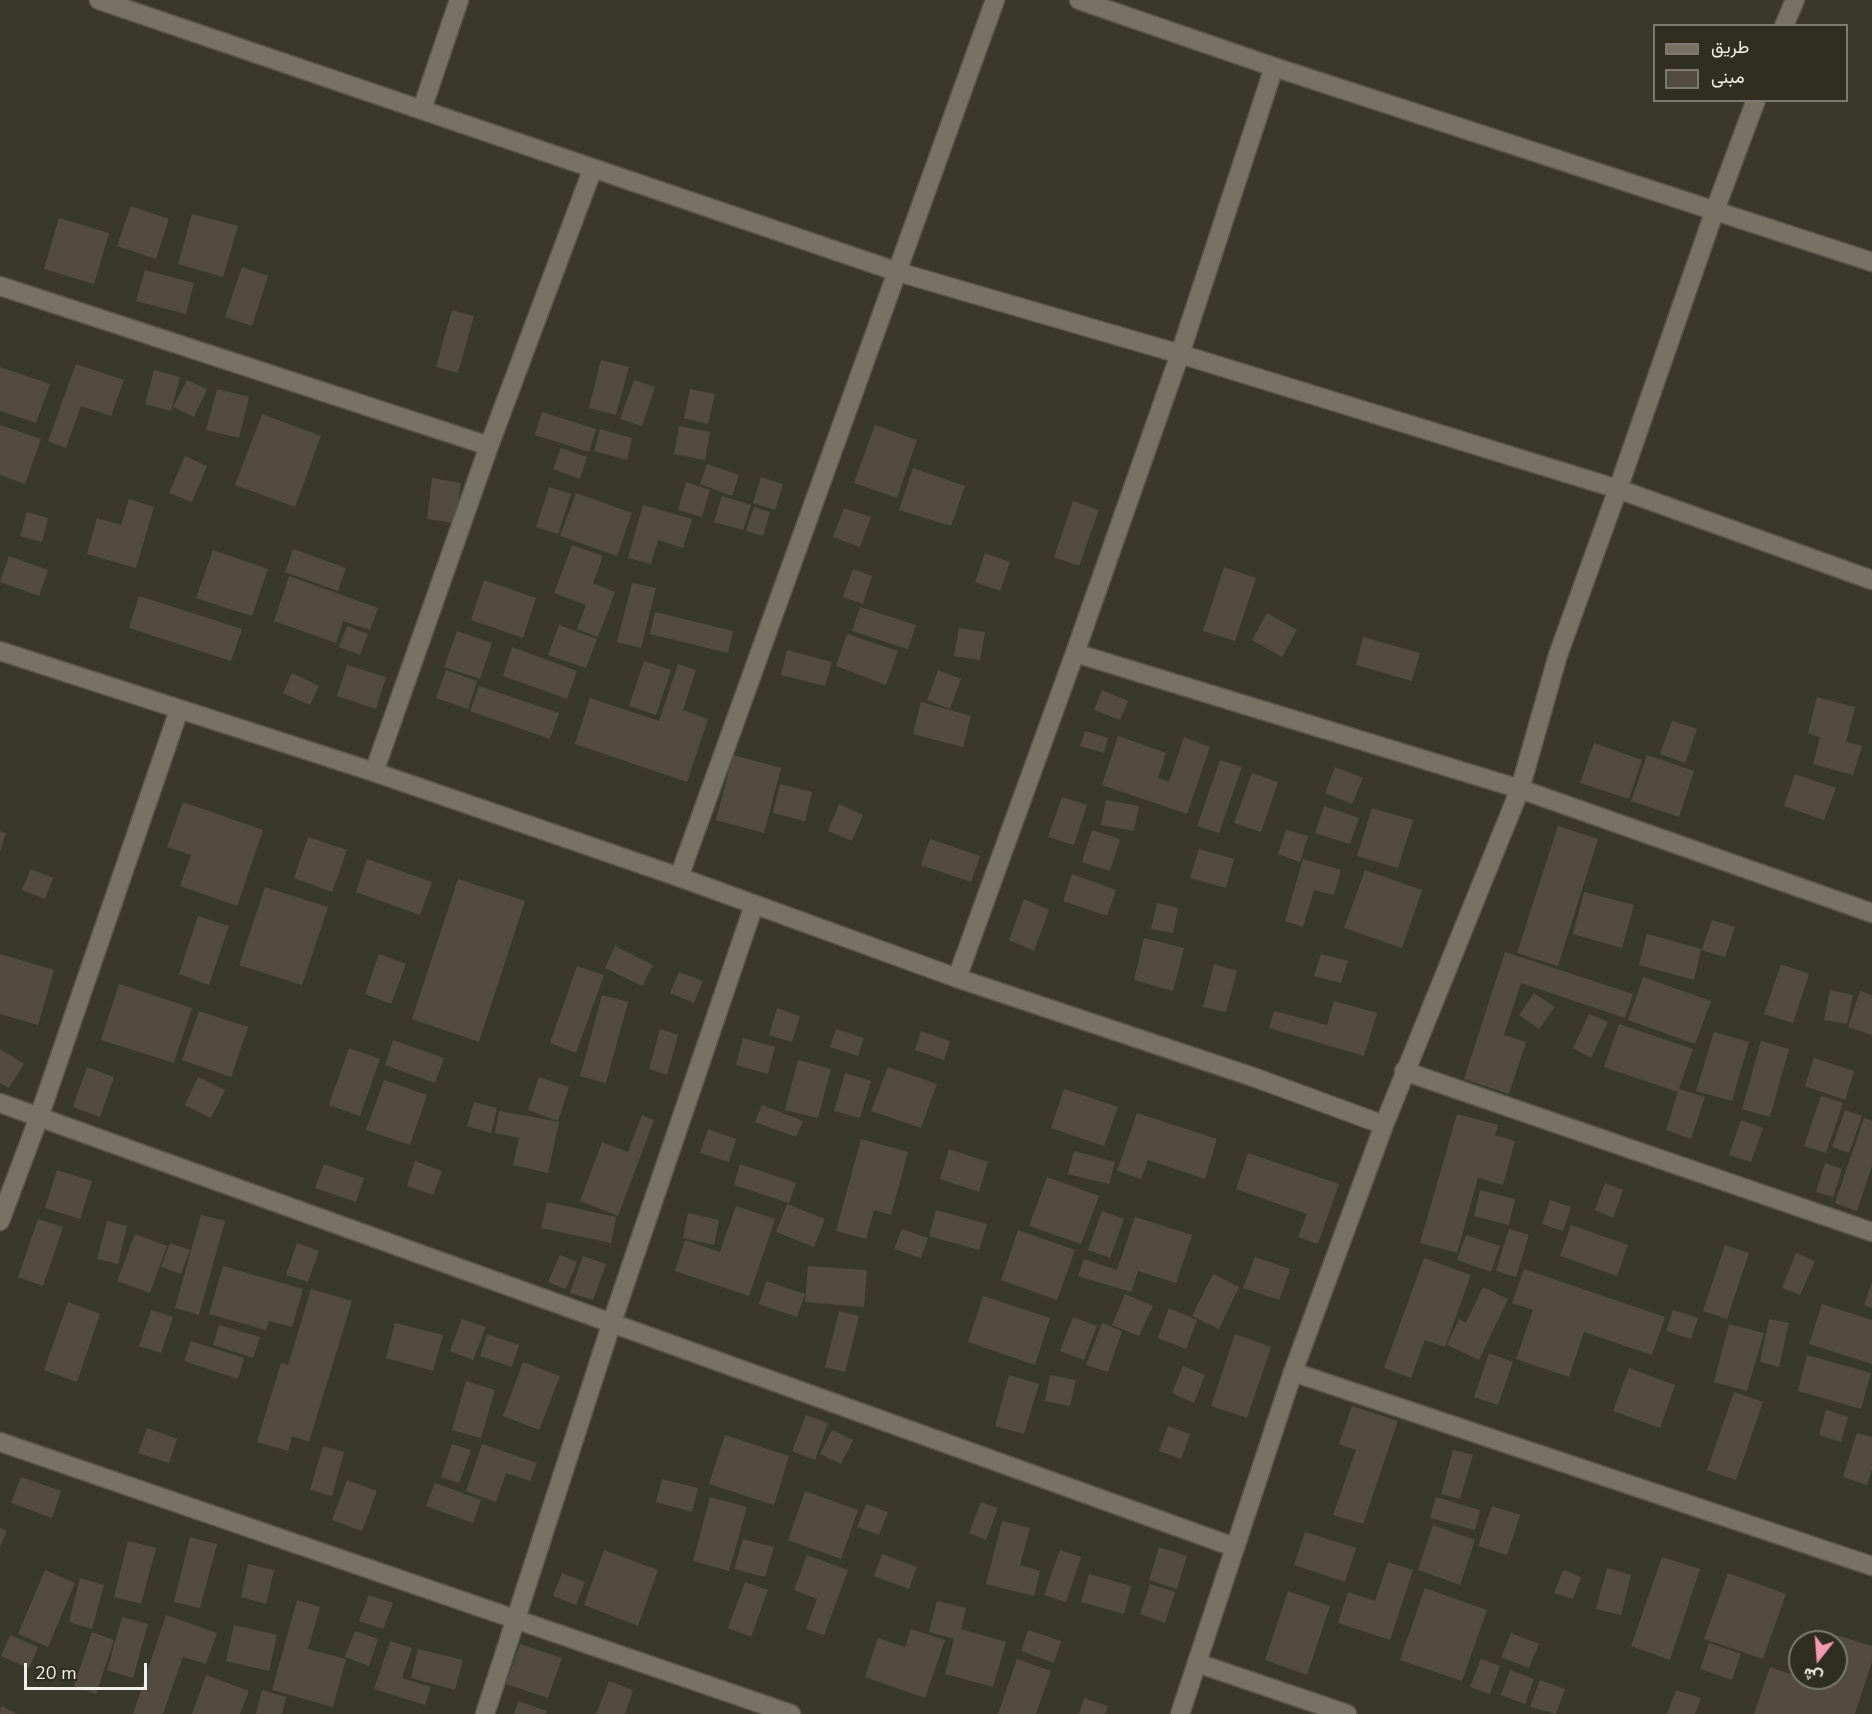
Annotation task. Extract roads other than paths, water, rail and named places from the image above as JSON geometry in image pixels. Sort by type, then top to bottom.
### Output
[{"type":"street","points":[[99,0],[898,272],[1180,354],[1618,489],[1872,580]]},
{"type":"street","points":[[423,109],[459,0]]},
{"type":"street","points":[[678,877],[898,272],[994,0]]},
{"type":"street","points":[[1079,0],[1274,67],[1872,262]]},
{"type":"street","points":[[1785,24],[1795,0]]},
{"type":"street","points":[[957,978],[1180,354],[1274,67]]},
{"type":"street","points":[[1180,1714],[1293,1372],[1404,1071],[1520,789],[1558,655],[1755,102]]},
{"type":"street","points":[[374,772],[489,446],[593,168]]},
{"type":"street","points":[[0,286],[489,446]]},
{"type":"street","points":[[0,651],[374,772],[678,877],[957,978],[1256,1078],[1384,1125]]},
{"type":"street","points":[[1075,653],[1520,789],[1872,913]]},
{"type":"street","points":[[0,1221],[39,1117],[179,710]]},
{"type":"street","points":[[485,1714],[612,1322],[753,905]]},
{"type":"street","points":[[1404,1071],[1872,1232]]},
{"type":"street","points":[[0,1103],[1234,1547]]},
{"type":"street","points":[[1293,1372],[1872,1566]]},
{"type":"street","points":[[0,1442],[791,1714]]},
{"type":"street","points":[[1197,1663],[1347,1714]]}]
